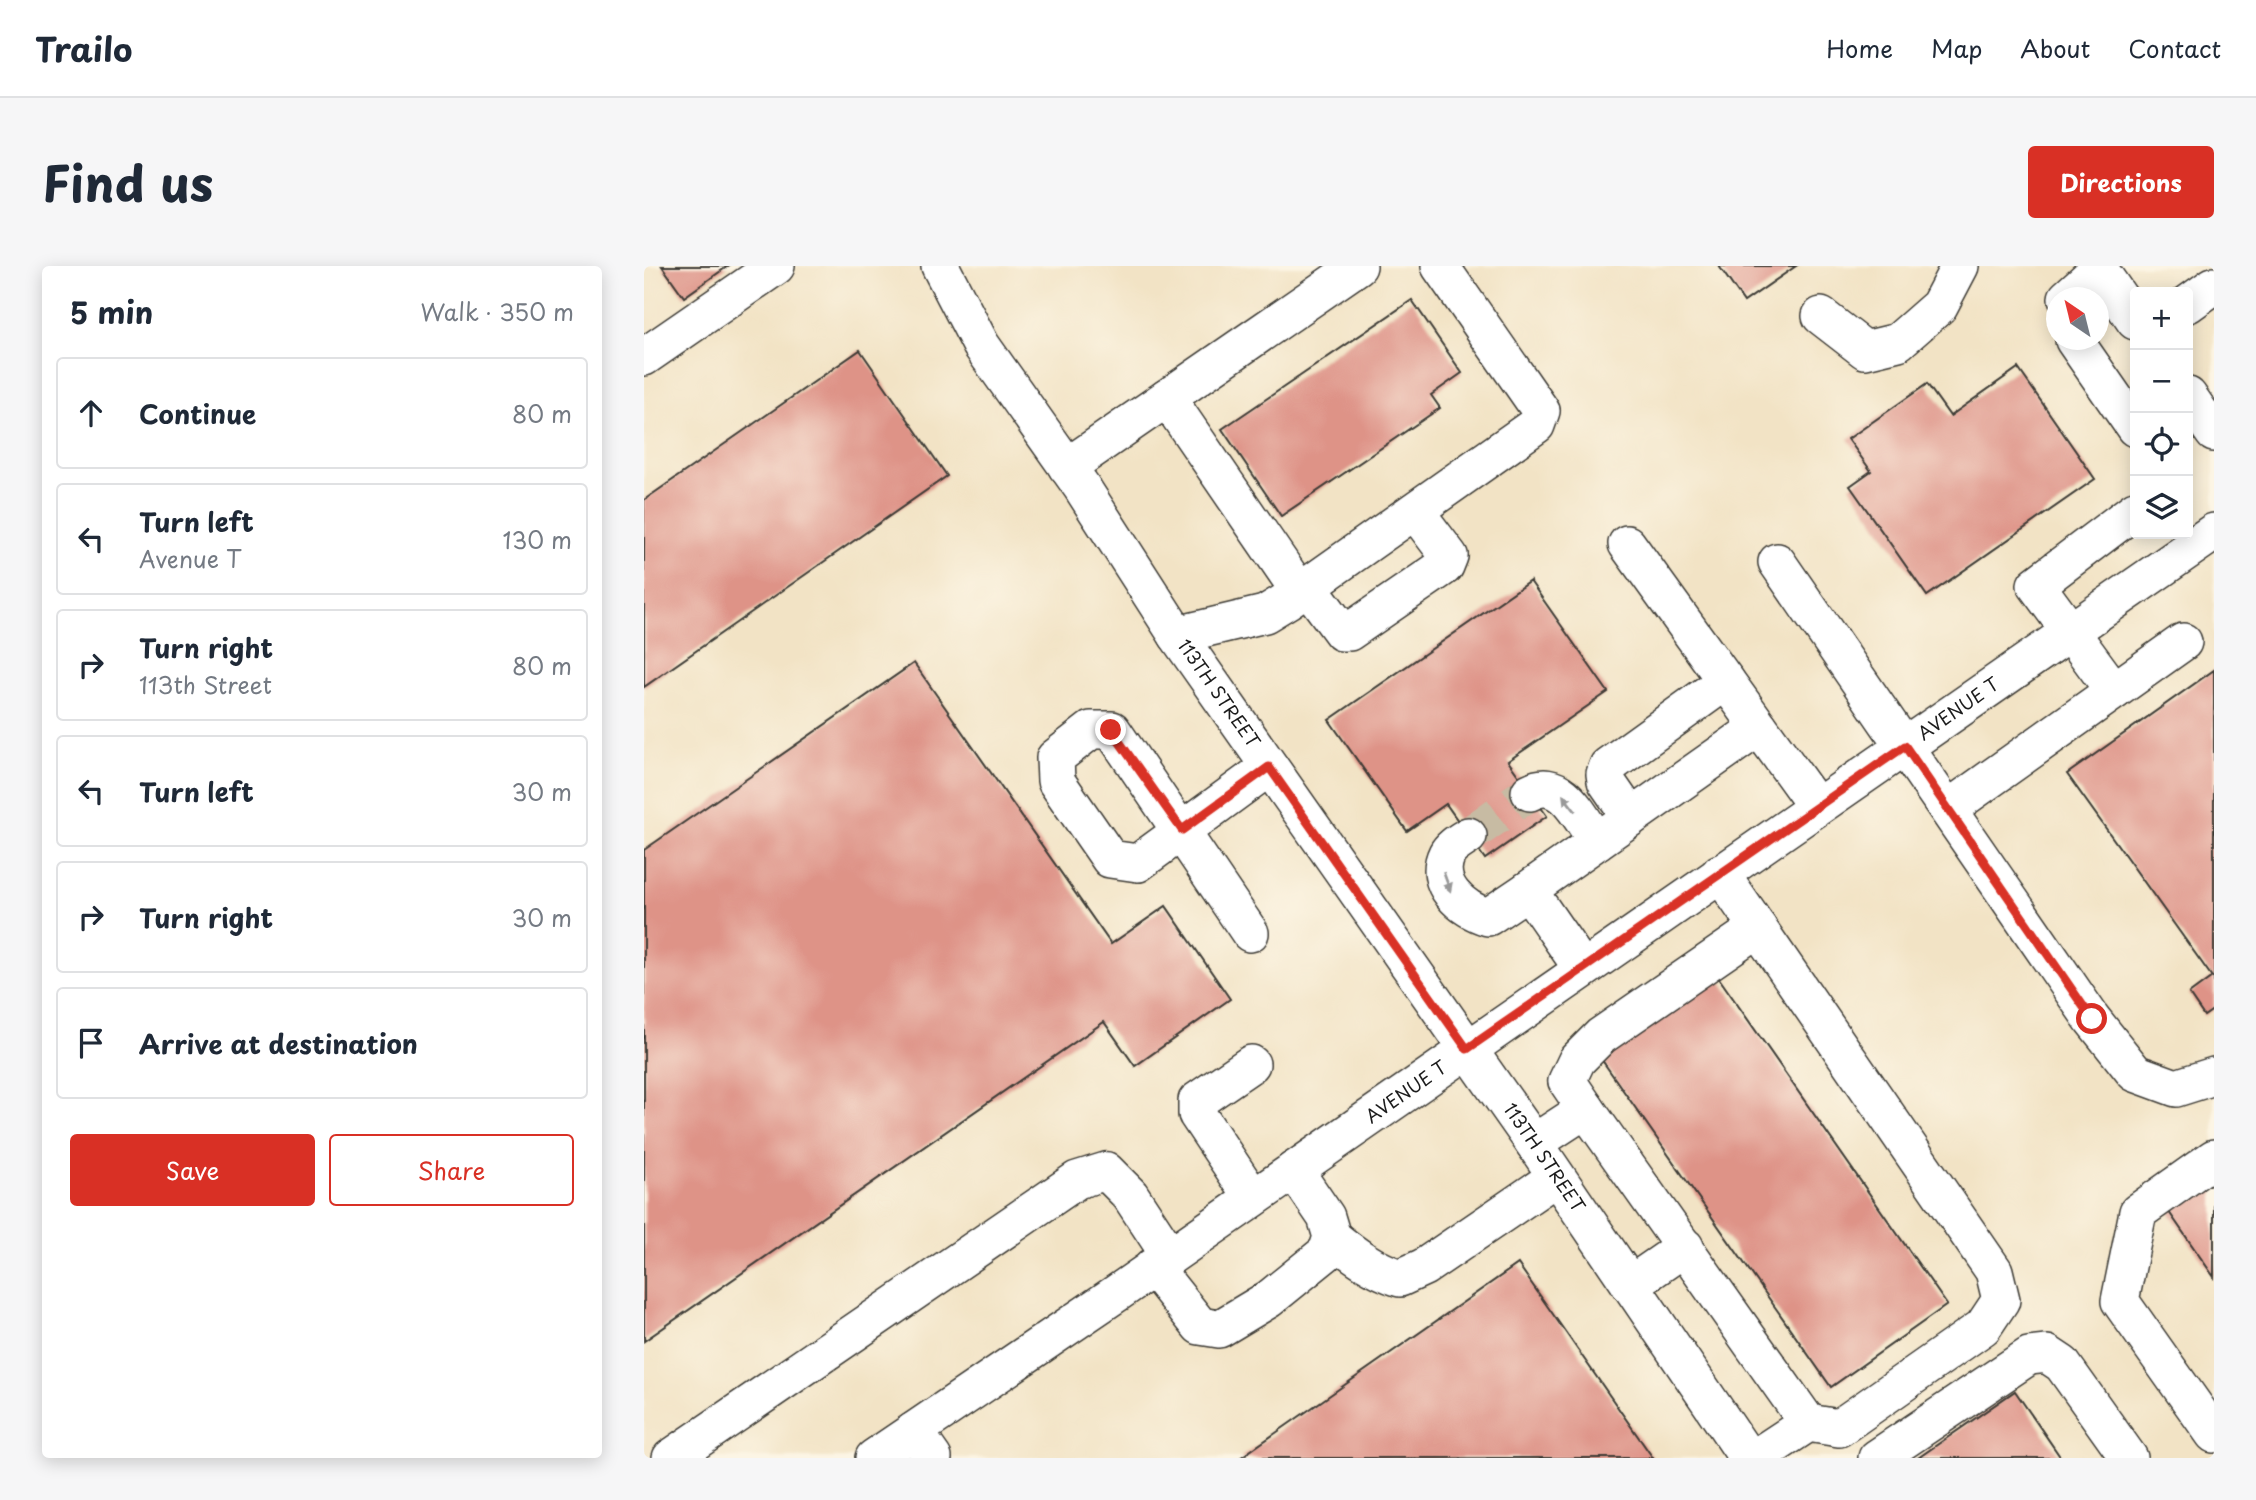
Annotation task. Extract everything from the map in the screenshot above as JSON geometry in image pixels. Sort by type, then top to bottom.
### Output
[{"type":"street","points":[[644,357],[776,266]]},
{"type":"street","name":"113TH STREET","points":[[940,266],[981,345],[1068,467],[1177,635],[1534,1143],[1748,1458]]},
{"type":"street","points":[[1068,467],[1358,266]]},
{"type":"street","points":[[1177,635],[1265,614],[1536,425],[1542,411],[1440,266]]},
{"type":"street","points":[[1821,316],[1865,350],[1898,342],[1939,306],[1960,266]]},
{"type":"street","points":[[2193,301],[2214,287],[2199,266]]},
{"type":"street","points":[[2078,287],[2098,267],[2130,314]]},
{"type":"street","points":[[2081,350],[2130,421]]},
{"type":"street","points":[[1167,398],[1304,589],[1342,632],[1349,632],[1445,566],[1449,556],[1415,511]]},
{"type":"street","points":[[2193,403],[2214,433]]},
{"type":"street","points":[[2113,691],[2036,585],[2130,514]]},
{"type":"street","name":"AVENUE T","points":[[874,1458],[923,1444],[1162,1261],[2214,532]]},
{"type":"street","points":[[1627,544],[1817,807]]},
{"type":"street","points":[[1777,562],[2092,1019],[2135,1073],[2176,1088],[2214,1076]]},
{"type":"street","points":[[1948,809],[2183,642]]},
{"type":"street","points":[[1631,817],[1606,781],[1608,766],[1727,681]]},
{"type":"street","points":[[1468,836],[1447,854],[1443,867],[1444,877],[1450,891],[1464,906],[1488,918],[1759,727]]},
{"type":"street","points":[[1251,933],[1182,830],[1269,767]]},
{"type":"street","points":[[1530,792],[1539,787],[1550,787],[1560,793],[1597,841]]},
{"type":"street","points":[[1720,873],[1994,1271],[2001,1300],[1983,1327],[1839,1428],[1808,1423],[1755,1458]]},
{"type":"street","points":[[1528,890],[1582,968]]},
{"type":"street","points":[[1758,928],[1601,1036],[1577,1060],[1567,1082],[1808,1423]]},
{"type":"street","points":[[1251,1064],[1197,1101],[1197,1114],[1253,1198]]},
{"type":"street","points":[[1534,1143],[1586,1108]]},
{"type":"street","points":[[2214,1158],[2138,1212],[2120,1301],[2214,1434]]},
{"type":"street","points":[[671,1458],[1077,1180],[1106,1171],[1130,1195],[1162,1261],[1200,1326],[1219,1329],[1269,1299],[1327,1252],[1332,1237],[1326,1217],[1294,1170]]},
{"type":"street","points":[[1332,1237],[1367,1264],[1400,1278],[1424,1267],[1556,1177]]},
{"type":"street","points":[[1630,1285],[1685,1247]]},
{"type":"street","points":[[1877,1458],[2029,1356],[2047,1354],[2062,1364],[2129,1458]]},
{"type":"building","points":[[662,266],[728,266],[684,297]]},
{"type":"building","points":[[1719,266],[1796,266],[1744,302]]},
{"type":"building","points":[[1412,300],[1462,373],[1431,395],[1440,408],[1281,516],[1222,429]]},
{"type":"building","points":[[860,350],[947,476],[644,687],[644,500]]},
{"type":"building","points":[[2018,368],[2095,479],[1927,596],[1850,486],[1871,471],[1848,439],[1927,384],[1950,416]]},
{"type":"building","points":[[1530,581],[1608,692],[1508,761],[1547,816],[1485,859],[1446,804],[1407,831],[1329,720]]},
{"type":"building","points":[[914,663],[1111,944],[1166,906],[1230,999],[1135,1066],[1104,1022],[644,1341],[644,850]]},
{"type":"building","points":[[2214,670],[2214,1009],[2204,1016],[2189,994],[2212,977],[2067,774]]},
{"type":"building","points":[[1714,971],[1947,1305],[1831,1387],[1597,1053]]},
{"type":"building","points":[[2214,1181],[2214,1277],[2169,1212]]},
{"type":"building","points":[[1518,1264],[1653,1458],[1240,1458]]},
{"type":"building","points":[[2015,1391],[2061,1458],[1918,1458]]},
{"type":"tunnel","points":[[1468,836],[1530,792]]},
{"type":"route","points":[[1111,730],[1182,830],[1269,767],[1467,1049],[1905,746],[2092,1019]]}]
